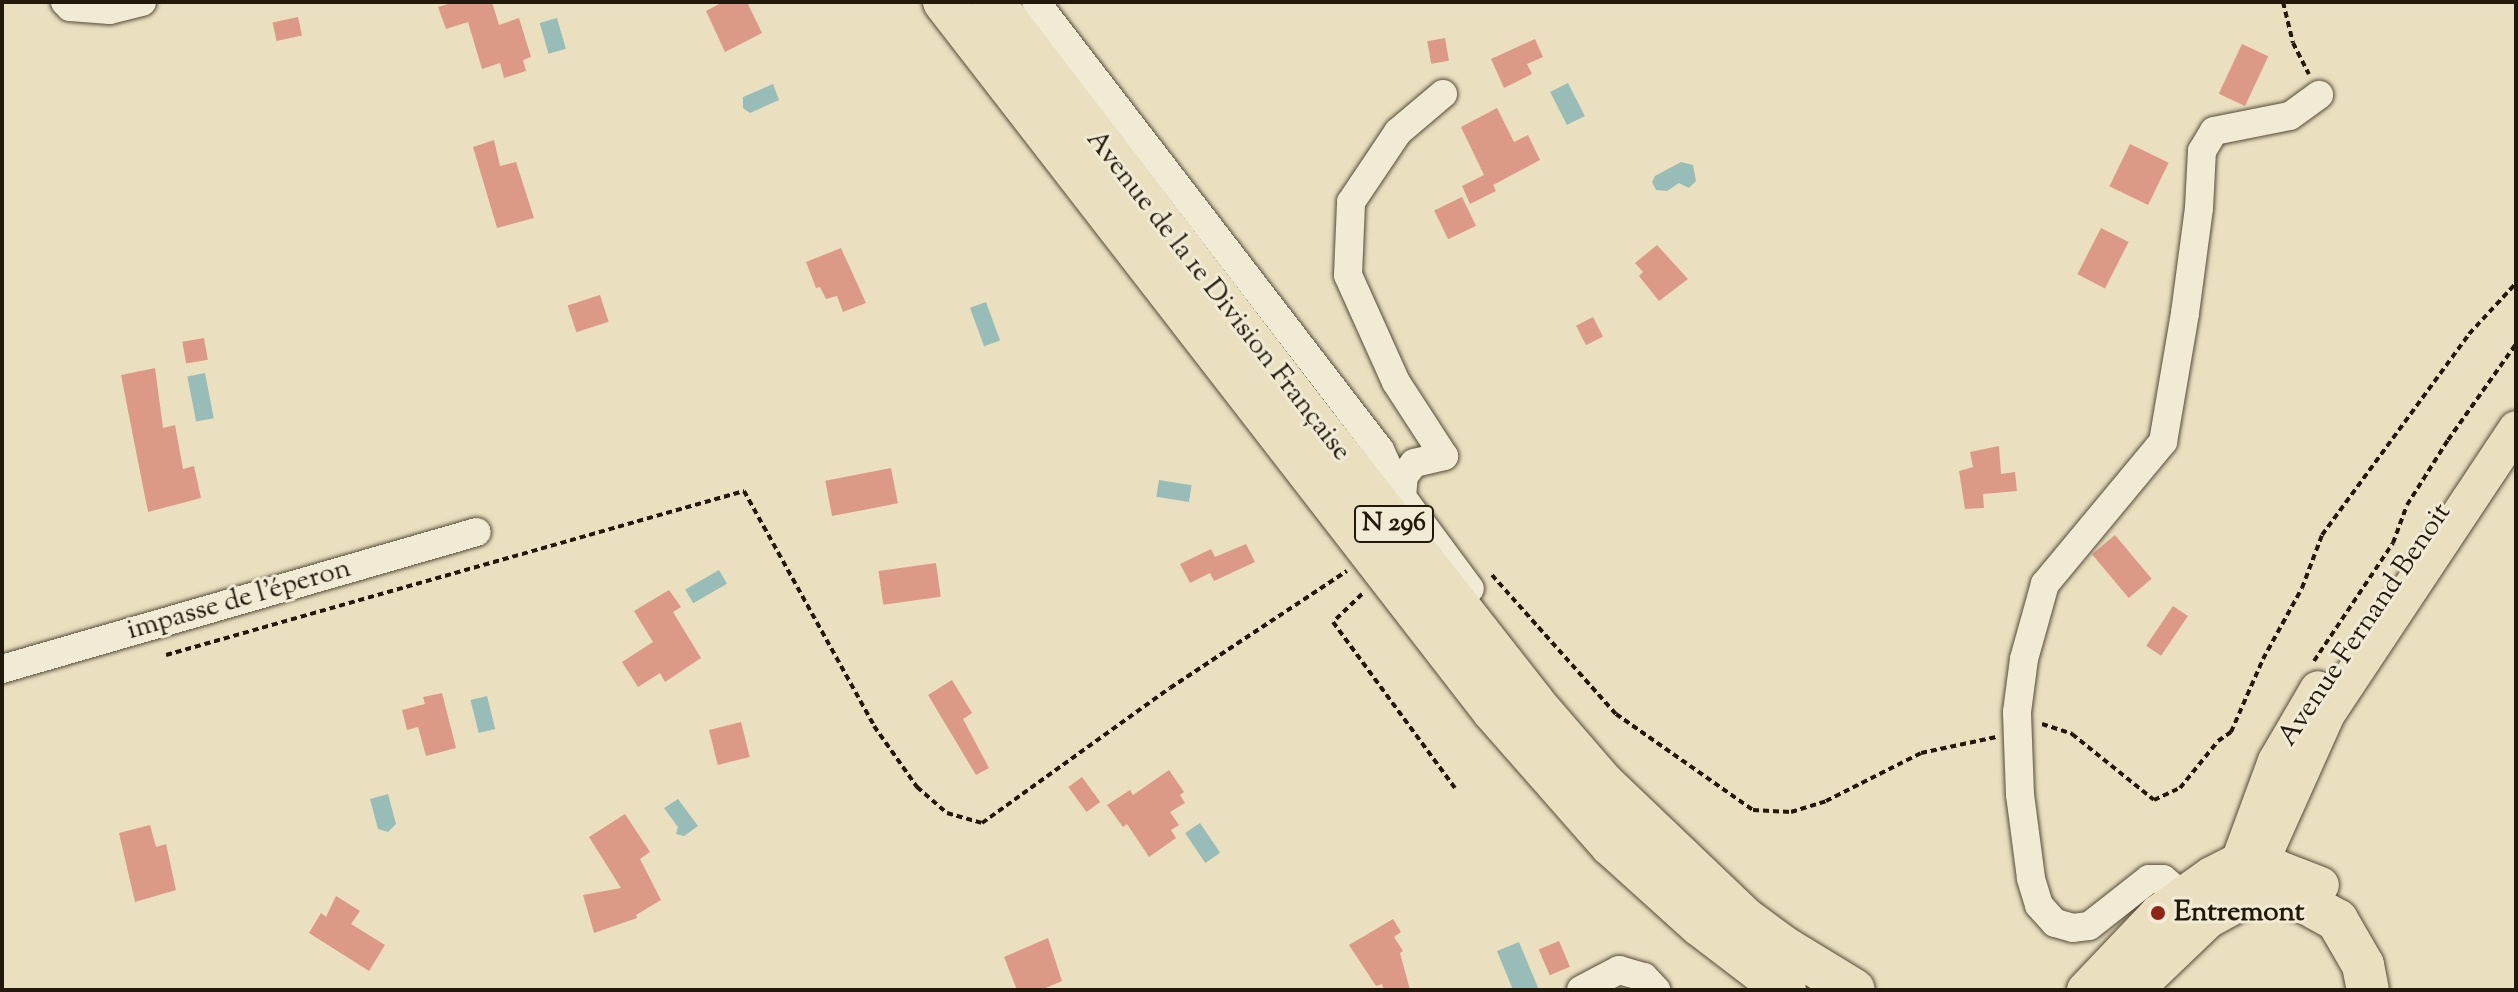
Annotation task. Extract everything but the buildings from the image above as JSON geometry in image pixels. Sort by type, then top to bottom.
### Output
[{"type":"highway","name":"Avenue de la 1e Division Française","points":[[944,2],[1494,712],[1611,845],[1700,925],[1785,990]]},
{"type":"highway","name":"Avenue de la 1e Division Française","points":[[993,2],[1307,413],[1603,783],[1667,848],[1743,917],[1782,946],[1854,990]]},
{"type":"highway","points":[[2131,990],[2250,876],[2287,897],[2322,909],[2337,920],[2363,965],[2368,990]]},
{"type":"highway","points":[[2321,885],[2342,902],[2372,938],[2382,961],[2386,990]]},
{"type":"main road","name":"Avenue Fernand Benoit","points":[[2250,876],[2260,797],[2291,731],[2377,596],[2516,401]]},
{"type":"main road","name":"Avenue Fernand Benoit","points":[[2250,876],[2327,714],[2516,429]]},
{"type":"main road","points":[[2292,791],[2292,839],[2321,885]]},
{"type":"main road","points":[[2085,990],[2158,913],[2181,894],[2277,868],[2321,885]]},
{"type":"main road","points":[[2122,990],[2203,904],[2250,876]]},
{"type":"street","points":[[65,2],[70,7],[110,10],[142,2]]},
{"type":"street","points":[[1036,2],[1380,450],[1402,497],[1474,594],[1557,729]]},
{"type":"street","points":[[1402,497],[1404,476],[1414,463],[1444,456],[1396,382],[1348,275],[1351,202],[1398,132],[1443,94]]},
{"type":"street","points":[[2181,894],[2163,879],[2149,879],[2089,926],[2073,928],[2055,923],[2039,905],[2031,878],[2020,795],[2018,732],[2024,659],[2045,584],[2163,442],[2199,208],[2202,151],[2214,131],[2290,116],[2319,95]]},
{"type":"street","name":"impasse de l'éperon","points":[[2,669],[477,532]]},
{"type":"street","points":[[1581,990],[1619,970],[1644,977],[1656,990]]},
{"type":"path","points":[[2283,2],[2293,43],[2319,95]]},
{"type":"path","points":[[1488,570],[1616,714],[1753,810],[1791,812],[1826,801],[1921,753],[2043,724],[2062,729],[2154,800],[2180,788],[2218,741],[2231,732],[2263,659],[2302,588],[2322,535],[2469,334],[2516,283]]},
{"type":"path","points":[[2307,671],[2393,543],[2407,505],[2448,440],[2516,344]]},
{"type":"path","points":[[166,655],[744,491],[874,726],[917,787],[947,813],[982,823],[1170,688],[1378,563]]},
{"type":"path","points":[[1378,563],[1333,622],[1455,788]]},
{"type":"water","points":[[557,18],[566,49],[549,54],[540,23]]},
{"type":"water","points":[[1568,83],[1585,116],[1567,125],[1550,92]]},
{"type":"water","points":[[773,84],[779,100],[750,113],[743,108],[743,97]]},
{"type":"water","points":[[1681,162],[1693,165],[1696,181],[1689,188],[1679,183],[1667,191],[1656,190],[1652,182],[1655,176]]},
{"type":"water","points":[[986,302],[1000,341],[984,346],[970,308]]},
{"type":"water","points":[[205,373],[214,418],[196,422],[187,376]]},
{"type":"water","points":[[1159,480],[1192,485],[1189,502],[1156,497]]},
{"type":"water","points":[[719,570],[727,584],[693,603],[685,590]]},
{"type":"water","points":[[487,696],[495,729],[479,733],[471,700]]},
{"type":"water","points":[[388,794],[396,824],[388,832],[378,829],[370,799]]},
{"type":"water","points":[[678,799],[698,826],[684,836],[676,834],[678,827],[664,808]]},
{"type":"water","points":[[1200,823],[1220,853],[1205,863],[1185,833]]},
{"type":"water","points":[[1519,942],[1539,990],[1513,990],[1497,951]]},
{"type":"place","name":"Entremont","points":[[2158,913]]}]
